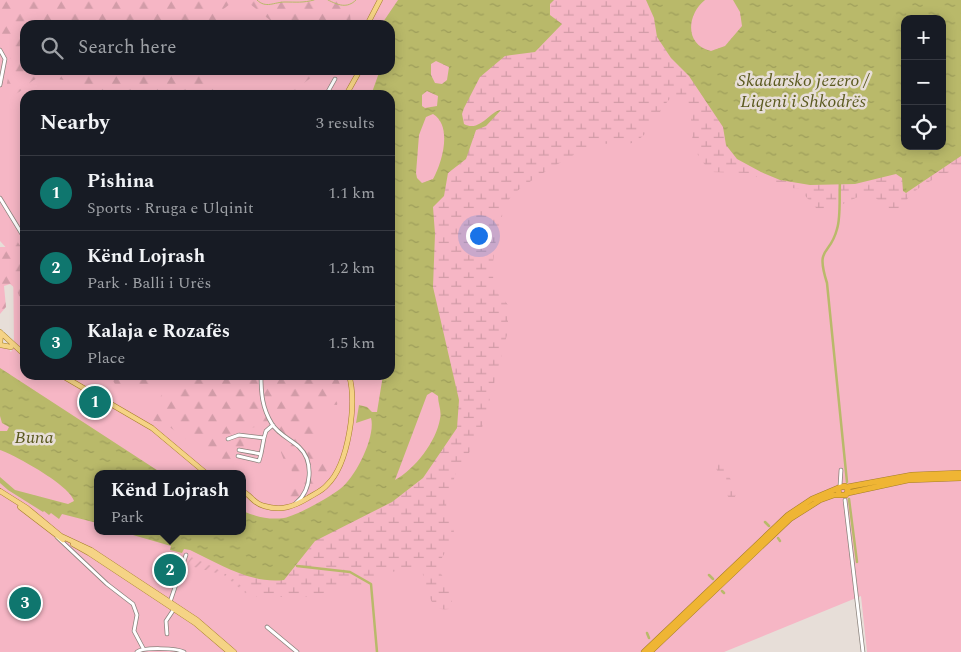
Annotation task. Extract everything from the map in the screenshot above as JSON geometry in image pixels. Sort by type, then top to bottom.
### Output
[{"type":"highway","points":[[644,652],[788,515],[812,499],[920,474],[961,474]]},
{"type":"highway","points":[[650,652],[790,519],[815,502],[843,491],[913,479],[961,478]]},
{"type":"main road","points":[[370,20],[380,0]]},
{"type":"main road","points":[[349,90],[357,75]]},
{"type":"main road","points":[[1,335],[9,339],[20,351]]},
{"type":"main road","points":[[1,335],[0,344],[11,346]]},
{"type":"main road","points":[[1,335],[16,353],[20,354]]},
{"type":"main road","points":[[70,380],[152,428],[202,470]]},
{"type":"main road","points":[[246,493],[260,505],[285,509],[297,505],[326,486],[338,469],[348,439],[353,401],[350,380]]},
{"type":"main road","points":[[0,492],[57,537],[85,549],[204,630],[228,652]]},
{"type":"main road","points":[[0,492],[27,508],[61,536],[170,602],[203,625],[234,652]]},
{"type":"street","points":[[0,50],[5,59],[0,85]]},
{"type":"street","points":[[328,90],[334,79]]},
{"type":"street","points":[[0,198],[20,231]]},
{"type":"street","points":[[261,380],[262,400],[272,425],[300,447],[309,465],[306,490],[297,502],[285,509]]},
{"type":"street","points":[[238,456],[259,461],[266,431],[272,425]]},
{"type":"street","points":[[228,439],[240,435],[264,438]]},
{"type":"street","points":[[239,450],[261,454]]},
{"type":"street","points":[[841,470],[862,652]]},
{"type":"street","points":[[57,537],[107,584],[133,604],[136,615],[134,631],[142,648]]},
{"type":"street","points":[[170,602],[186,555]]},
{"type":"street","points":[[167,634],[166,621],[174,609]]},
{"type":"street","points":[[267,627],[297,652]]},
{"type":"street","points":[[137,652],[142,648],[184,652]]},
{"type":"green space","points":[[0,0],[961,0],[961,652],[867,652],[861,596],[724,652],[0,652],[0,348],[8,348],[11,352],[14,346],[13,255],[0,241]]},
{"type":"green space","points":[[0,0],[55,2],[59,0],[235,0],[221,11],[221,20],[20,20],[20,75],[219,75],[221,88],[219,90],[80,90],[78,84],[70,81],[41,77],[16,93],[7,94],[11,59],[6,47],[0,43]]},
{"type":"green space","points":[[245,0],[354,0],[356,6],[350,14],[351,20],[270,20]]},
{"type":"green space","points":[[447,0],[705,0],[695,13],[691,28],[692,36],[696,42],[702,48],[711,51],[725,46],[742,26],[740,12],[733,0],[961,0],[961,168],[925,184],[893,211],[874,197],[864,194],[826,212],[817,209],[799,189],[772,185],[750,173],[711,172],[695,149],[689,112],[686,107],[672,97],[647,132],[636,141],[627,144],[595,145],[550,169],[525,185],[510,198],[498,230],[493,270],[496,290],[508,305],[508,331],[483,425],[471,450],[457,469],[446,505],[454,531],[451,542],[439,563],[440,572],[449,587],[452,603],[449,609],[441,609],[431,601],[419,566],[374,577],[363,585],[345,586],[321,594],[304,597],[257,597],[248,585],[227,568],[227,564],[386,501],[443,431],[410,125]],"holes":[[[436,61],[449,67],[447,80],[442,84],[435,83],[431,75],[431,64]],[[428,91],[438,96],[437,106],[425,108],[422,106],[422,95]],[[433,115],[443,127],[444,145],[440,164],[433,179],[422,183],[417,178],[416,173],[419,135],[423,121]]]},
{"type":"green space","points":[[287,75],[314,75],[295,90],[286,89]]},
{"type":"green space","points":[[17,241],[20,246],[20,302],[18,292],[15,288],[10,284],[4,286],[6,307],[0,314],[0,247],[5,247]]},
{"type":"green space","points":[[113,380],[152,380],[155,387],[150,388],[142,384],[127,390],[122,399],[118,396],[119,391]]},
{"type":"green space","points":[[338,380],[341,387],[337,405],[323,404],[307,424],[326,427],[326,436],[319,438],[316,444],[317,449],[338,464],[335,472],[317,491],[301,499],[284,502],[291,493],[288,490],[295,486],[291,468],[285,463],[279,447],[256,427],[241,429],[244,447],[232,464],[223,459],[215,458],[207,464],[202,451],[194,441],[187,440],[167,425],[161,428],[157,421],[151,421],[147,413],[152,412],[157,403],[166,404],[168,401],[160,399],[164,386],[167,385],[172,390],[186,381]]},
{"type":"green space","points":[[717,461],[721,462],[731,480],[736,495],[733,500],[730,500],[725,491],[727,487],[715,467]]},
{"type":"green space","points":[[191,557],[231,577],[249,596],[224,575],[187,565]]},
{"type":"water","points":[[398,0],[554,0],[550,4],[550,15],[562,24],[535,52],[505,56],[480,77],[464,108],[462,114],[464,124],[475,126],[501,110],[486,126],[476,130],[466,159],[448,173],[444,196],[433,207],[435,234],[433,287],[459,400],[457,428],[423,478],[392,502],[315,541],[284,580],[259,579],[247,576],[190,550],[184,549],[182,553],[170,550],[171,546],[133,535],[246,535],[246,512],[279,519],[290,516],[313,506],[340,489],[358,466],[368,445],[372,426],[371,418],[356,423],[359,405],[367,407],[372,412],[377,412],[382,380],[395,380],[395,90],[373,90],[378,75],[395,75],[395,20],[384,20]],"holes":[[[436,61],[449,67],[447,80],[442,84],[435,83],[431,75],[431,64]],[[427,91],[438,96],[437,106],[425,108],[422,106],[422,95]],[[433,114],[443,127],[444,145],[440,164],[433,179],[422,183],[417,178],[416,173],[419,135],[426,117]],[[432,392],[438,396],[441,413],[438,428],[424,454],[410,469],[395,480],[427,395]]]},
{"type":"water","name":"Skadarsko jezero / Liqeni i Shkodrës","points":[[646,0],[705,0],[695,13],[691,28],[692,36],[696,42],[702,48],[711,51],[725,46],[742,26],[740,12],[733,0],[961,0],[961,156],[906,193],[903,191],[902,178],[896,174],[855,184],[810,185],[780,180],[737,159],[726,145],[723,127],[689,76],[671,58],[657,37],[654,18]]},
{"type":"water","name":"Buna","points":[[0,368],[157,470],[94,470],[94,522],[62,514],[59,519],[51,513],[49,515],[43,512],[0,483],[0,477],[15,490],[68,504],[74,501],[63,487],[53,480],[29,464],[0,450],[0,431],[7,431],[9,427],[2,423],[0,416]]},
{"type":"waterway","points":[[257,0],[267,5],[281,2],[314,0]]},
{"type":"waterway","points":[[328,0],[339,5],[353,3],[356,0]]},
{"type":"waterway","points":[[840,182],[838,224],[834,238],[823,257],[823,262],[827,283],[847,482]]},
{"type":"waterway","points":[[849,499],[857,562]]},
{"type":"waterway","points":[[765,522],[769,526]]},
{"type":"waterway","points":[[297,566],[350,572],[371,584],[377,652]]},
{"type":"waterway","points":[[709,575],[713,579]]},
{"type":"waterway","points":[[647,633],[649,638]]},
{"type":"place","name":"Pishina","points":[[95,402]]},
{"type":"place","name":"Kënd Lojrash","points":[[170,570]]},
{"type":"place","name":"Kalaja e Rozafës","points":[[25,603]]}]
